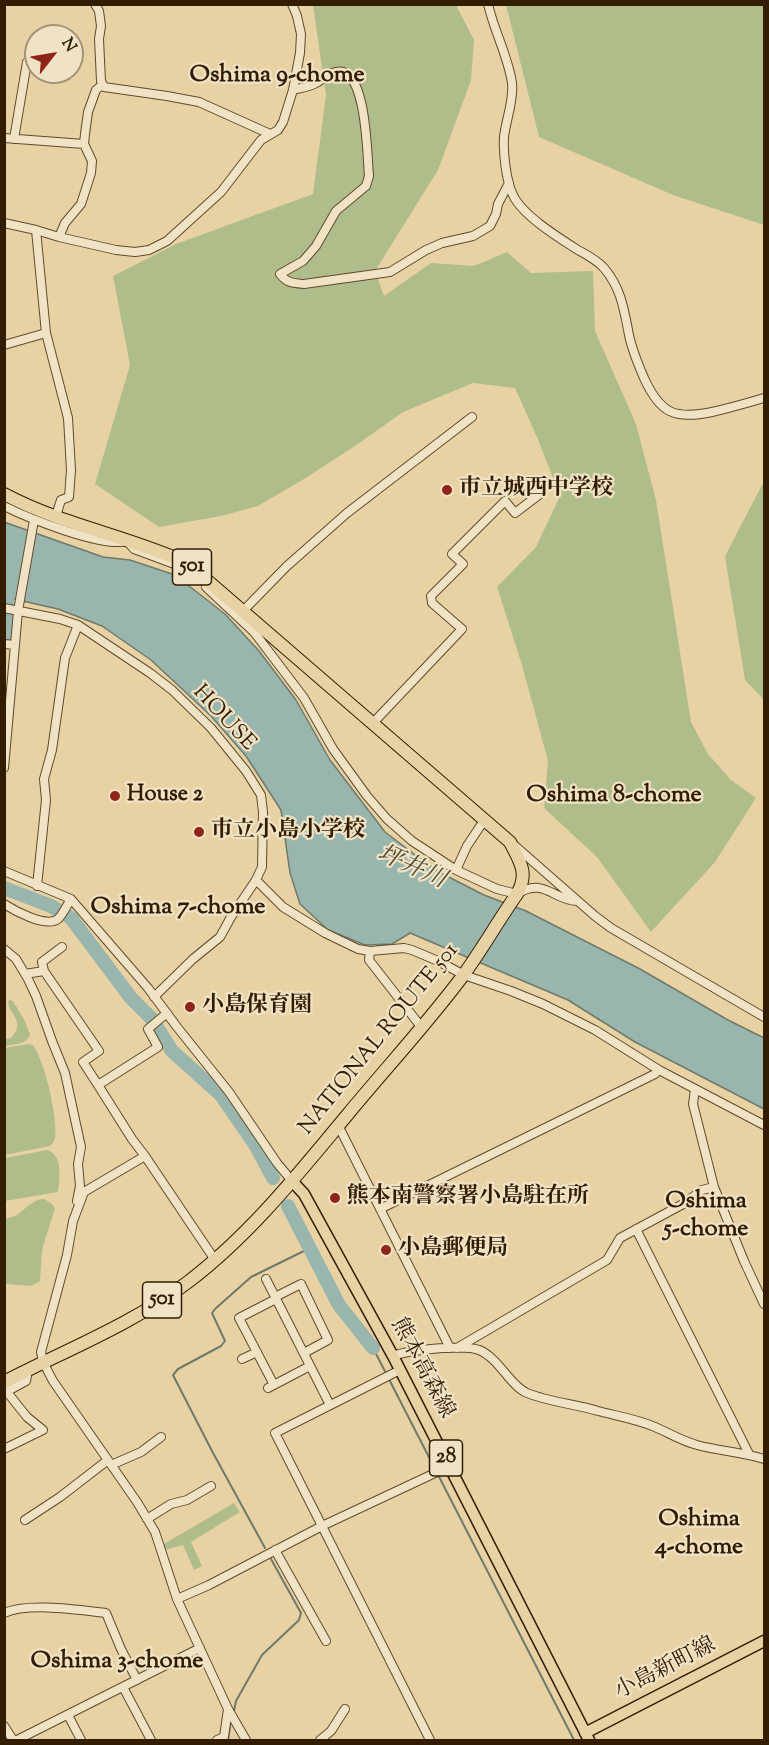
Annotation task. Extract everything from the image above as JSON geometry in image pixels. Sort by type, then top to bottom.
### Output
[{"type":"highway","name":"NATIONAL ROUTE 501","points":[[4,494],[46,514],[166,553],[187,563],[510,842],[518,857],[524,877],[516,895],[465,972],[422,1028],[292,1181],[214,1260],[188,1282],[142,1313],[28,1370],[5,1389]]},
{"type":"main road","name":"熊本高森線","points":[[292,1181],[304,1194],[393,1356],[588,1738]]},
{"type":"main road","name":"小島新町線","points":[[588,1738],[765,1641]]},
{"type":"street","points":[[95,4],[99,11],[101,26],[99,39],[102,85]]},
{"type":"street","points":[[4,223],[116,250],[135,252],[149,250],[167,241],[221,192],[261,140],[278,130],[283,122],[294,90],[300,54],[301,34],[292,4]]},
{"type":"street","points":[[488,4],[508,65],[512,85],[504,138],[509,183],[513,195],[523,209],[561,239],[602,265],[612,278],[619,289],[637,362],[658,403],[673,413],[692,416],[732,408],[765,398]]},
{"type":"street","points":[[294,90],[313,85],[337,72],[350,75],[358,88],[362,102],[369,176],[366,186],[336,211],[316,246],[303,261],[280,273],[290,283],[304,284],[390,272],[442,243],[473,236],[490,226],[509,183]]},
{"type":"street","points":[[24,75],[9,139],[84,144]]},
{"type":"street","points":[[102,85],[107,88],[200,102],[270,134]]},
{"type":"street","points":[[58,237],[65,223],[81,204],[91,173],[92,161],[84,144],[88,112],[96,90],[102,85]]},
{"type":"street","points":[[36,230],[46,333],[68,418],[71,470],[69,497],[61,500],[56,516]]},
{"type":"street","points":[[4,345],[46,333]]},
{"type":"street","points":[[243,610],[287,566],[347,513],[472,417]]},
{"type":"street","points":[[373,723],[462,629],[432,603],[431,596],[463,564],[452,554],[505,501],[515,513],[540,494]]},
{"type":"street","points":[[4,506],[34,523],[100,540],[120,543],[127,541],[134,549],[177,565],[190,573],[244,622],[304,699],[333,749],[374,804],[412,841],[456,870],[496,889],[516,895],[525,888],[544,888],[577,901]]},
{"type":"street","points":[[4,768],[17,609],[34,523]]},
{"type":"street","name":"HOUSE","points":[[4,608],[60,619],[78,626],[150,673],[211,728],[246,771],[261,795],[264,813],[262,867],[256,880]]},
{"type":"street","points":[[37,886],[46,800],[44,779],[52,750],[65,658],[78,626]]},
{"type":"street","points":[[4,644],[15,645]]},
{"type":"street","points":[[456,870],[467,846],[485,819]]},
{"type":"street","points":[[510,842],[611,928],[765,1017]]},
{"type":"street","points":[[4,872],[71,899],[154,997],[229,1092],[277,1163],[292,1181]]},
{"type":"street","points":[[154,997],[193,959],[220,937],[231,916],[256,880],[283,907],[299,918],[358,949],[370,951],[404,948],[511,991],[584,1024],[659,1070],[765,1125]]},
{"type":"street","points":[[4,904],[22,915],[51,922],[58,918],[71,899]]},
{"type":"street","points":[[62,947],[42,962],[44,971],[99,1051],[83,1062],[214,1260]]},
{"type":"street","points":[[4,949],[16,959],[36,996],[65,1073],[81,1147],[78,1164],[80,1186],[75,1216],[61,1281],[41,1352],[43,1362],[53,1381],[155,1532],[177,1599],[228,1709],[246,1740]]},
{"type":"street","points":[[370,951],[369,960],[422,1028]]},
{"type":"street","points":[[25,974],[44,971]]},
{"type":"street","points":[[98,1084],[158,1047],[148,1029],[167,1013]]},
{"type":"street","points":[[380,1209],[655,1074]]},
{"type":"street","points":[[695,1089],[693,1104],[714,1187],[765,1304]]},
{"type":"street","points":[[338,1125],[453,1348]]},
{"type":"street","points":[[75,1216],[84,1192],[145,1156]]},
{"type":"street","points":[[453,1348],[607,1260],[620,1238],[685,1203],[702,1190],[714,1187]]},
{"type":"street","points":[[636,1229],[749,1454]]},
{"type":"street","points":[[266,1279],[330,1405]]},
{"type":"street","points":[[304,1353],[328,1340],[301,1284],[239,1318],[257,1352],[271,1386],[310,1366]]},
{"type":"street","points":[[393,1356],[401,1353],[453,1348],[479,1350],[494,1360],[524,1391],[531,1394],[653,1426],[700,1446],[765,1459]]},
{"type":"street","points":[[242,1359],[257,1352]]},
{"type":"street","points":[[400,1370],[274,1433],[430,1740]]},
{"type":"street","points":[[4,1449],[43,1430],[27,1417],[5,1389]]},
{"type":"street","points":[[25,1520],[109,1463],[141,1452],[161,1437]]},
{"type":"street","points":[[177,1599],[209,1585],[322,1526],[450,1466]]},
{"type":"street","points":[[147,1519],[171,1504],[187,1500],[211,1486]]},
{"type":"street","points":[[275,1550],[326,1641]]},
{"type":"street","points":[[4,1613],[15,1608],[106,1613],[137,1680]]},
{"type":"street","points":[[4,1726],[15,1740],[200,1648]]},
{"type":"street","points":[[123,1687],[151,1740]]},
{"type":"street","points":[[217,1740],[224,1737],[228,1709]]},
{"type":"street","points":[[320,1740],[331,1731],[345,1709]]},
{"type":"street","points":[[68,1715],[81,1740]]},
{"type":"green space","points":[[313,5],[456,5],[474,40],[471,80],[438,170],[375,271],[384,296],[431,263],[474,266],[507,252],[531,273],[593,271],[595,331],[636,424],[656,500],[691,722],[708,754],[731,780],[756,798],[715,862],[651,932],[597,857],[544,808],[548,761],[522,665],[497,587],[536,547],[560,496],[515,388],[473,383],[403,412],[355,446],[258,506],[221,516],[159,527],[95,484],[130,365],[113,276],[176,244],[313,194],[326,95]]},
{"type":"green space","points":[[506,5],[764,5],[764,225],[673,195],[539,137]]},
{"type":"green space","points":[[764,484],[764,700],[745,680],[725,556]]},
{"type":"green space","points":[[8,1001],[13,1001],[25,1021],[30,1035],[23,1042],[5,1046],[5,1040],[12,1037],[17,1026],[16,1018],[9,1006]]},
{"type":"green space","points":[[33,1045],[38,1053],[46,1076],[53,1104],[55,1138],[50,1146],[5,1155],[5,1048]]},
{"type":"green space","points":[[47,1150],[56,1156],[58,1162],[60,1174],[58,1192],[5,1201],[5,1158]]},
{"type":"green space","points":[[44,1199],[55,1208],[42,1250],[40,1281],[31,1286],[7,1284],[4,1282],[5,1218],[15,1216],[33,1202]]},
{"type":"green space","points":[[234,1503],[240,1512],[191,1542],[202,1566],[194,1570],[183,1545],[164,1550],[162,1545]]},
{"type":"water","name":"坪井川","points":[[4,522],[103,557],[130,560],[175,575],[225,614],[259,651],[296,700],[330,760],[385,832],[435,870],[484,895],[526,911],[640,969],[764,1038],[764,1109],[635,1042],[568,1000],[410,933],[392,944],[365,945],[328,930],[300,904],[290,873],[281,810],[246,756],[211,716],[151,660],[102,626],[58,609],[5,597]]},
{"type":"waterway","points":[[4,564],[8,591],[4,642]]},
{"type":"waterway","points":[[4,888],[51,906],[71,918],[131,998],[151,1018],[172,1051],[221,1095],[256,1146],[273,1178]]},
{"type":"waterway","points":[[288,1206],[339,1305],[373,1348]]},
{"type":"waterway","points":[[265,1548],[173,1375],[178,1369],[221,1346],[225,1341],[212,1313],[215,1309],[251,1277],[310,1248]]},
{"type":"waterway","points":[[373,1348],[574,1740]]},
{"type":"waterway","points":[[234,1711],[236,1701],[262,1655],[299,1620],[301,1613],[271,1559]]},
{"type":"waterway","points":[[228,1740],[231,1720]]},
{"type":"place","name":"市立城西中学校","points":[[447,490]]},
{"type":"place","name":"House 2","points":[[115,796]]},
{"type":"place","name":"市立小島小学校","points":[[199,832]]},
{"type":"place","name":"小島保育園","points":[[190,1007]]},
{"type":"place","name":"熊本南警察署小島駐在所","points":[[335,1198]]},
{"type":"place","name":"小島郵便局","points":[[386,1250]]},
{"type":"district","name":"Oshima 9-chome","points":[[277,77]]},
{"type":"district","name":"Oshima 8-chome","points":[[614,797]]},
{"type":"district","name":"Oshima 7-chome","points":[[178,909]]},
{"type":"district","name":"Oshima 5-chome","points":[[706,1217]]},
{"type":"district","name":"Oshima 4-chome","points":[[699,1535]]},
{"type":"district","name":"Oshima 3-chome","points":[[117,1663]]}]
